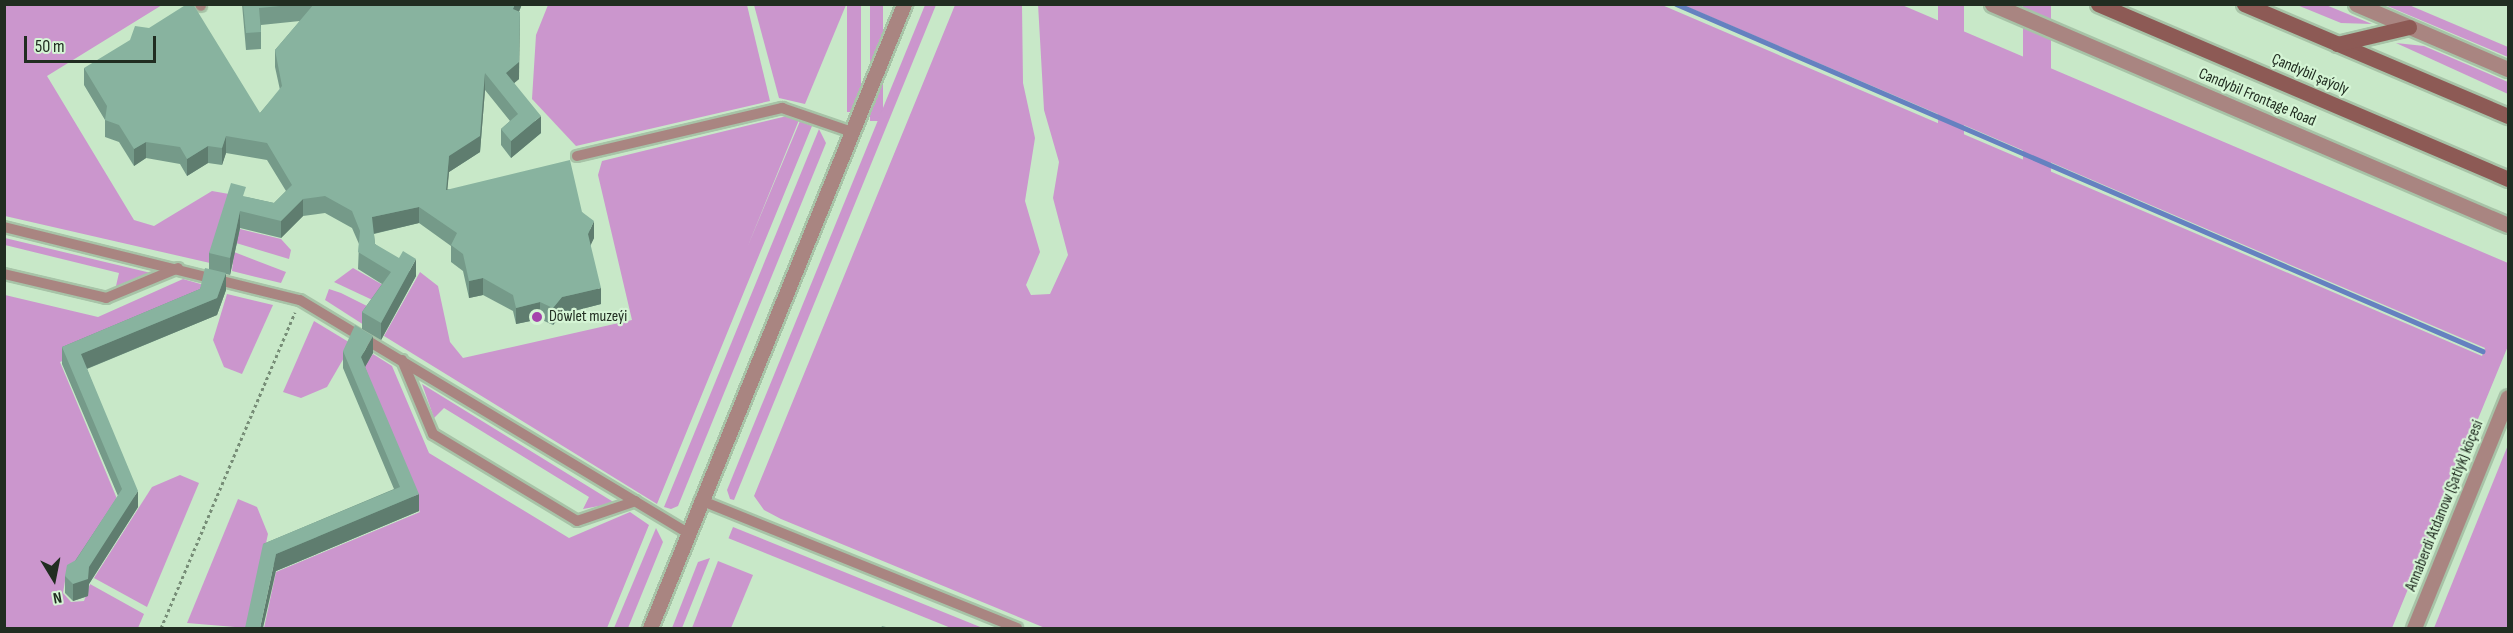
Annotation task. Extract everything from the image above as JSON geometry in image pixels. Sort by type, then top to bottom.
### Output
[{"type":"main road","name":"Çandybil şaýoly","points":[[2098,4],[2507,179]]},
{"type":"main road","points":[[2244,4],[2508,116]]},
{"type":"main road","points":[[2337,44],[2409,27]]},
{"type":"street","points":[[650,628],[700,500],[904,4]]},
{"type":"street","name":"Candybil Frontage Road","points":[[1992,4],[2508,225]]},
{"type":"street","points":[[2356,4],[2508,69]]},
{"type":"street","name":"Annaberdi Atdanow (Şatlyk) köçesi","points":[[2414,628],[2508,397]]},
{"type":"lane","points":[[577,156],[782,108],[852,132]]},
{"type":"lane","points":[[4,227],[300,300],[402,359],[688,533]]},
{"type":"lane","points":[[4,274],[106,298],[177,268]]},
{"type":"lane","points":[[402,359],[433,434],[577,521],[636,501]]},
{"type":"lane","points":[[700,500],[1017,628]]},
{"type":"path","points":[[161,628],[300,300]]},
{"type":"shaded area","points":[[1038,4],[1662,5],[2482,356],[2485,348],[1683,5],[1902,5],[2508,263],[2508,346],[2392,628],[1045,628],[781,519],[764,510],[754,496],[955,5],[1022,5],[1023,83],[1035,138],[1025,201],[1040,252],[1026,285],[1031,295],[1050,294],[1068,255],[1053,198],[1059,162],[1044,110]]},
{"type":"shaded area","points":[[5,5],[162,5],[47,76],[134,220],[154,226],[212,191],[229,194],[210,263],[5,216]]},
{"type":"shaded area","points":[[548,5],[747,5],[770,101],[576,146],[532,99],[536,35]]},
{"type":"shaded area","points":[[754,5],[846,5],[805,104],[779,98]]},
{"type":"shaded area","points":[[847,5],[861,5],[861,112],[847,112]]},
{"type":"shaded area","points":[[870,5],[883,5],[883,121],[870,121]]},
{"type":"shaded area","points":[[925,5],[936,5],[734,500],[730,499],[727,490]]},
{"type":"shaded area","points":[[1938,5],[1964,5],[1964,624],[1938,624]]},
{"type":"shaded area","points":[[2023,5],[2051,5],[2051,532],[2023,532]]},
{"type":"shaded area","points":[[2297,5],[2326,5],[2372,24],[2341,23]]},
{"type":"shaded area","points":[[2385,5],[2409,5],[2508,47],[2508,57]]},
{"type":"shaded area","points":[[2396,43],[2424,46],[2508,82],[2508,94]]},
{"type":"shaded area","points":[[787,116],[799,120],[747,248],[800,121],[812,126],[657,504],[384,336],[420,272],[438,286],[450,342],[463,358],[632,320],[598,175],[602,161]]},
{"type":"shaded area","points":[[819,129],[826,143],[678,506],[671,509],[664,507]]},
{"type":"shaded area","points":[[240,229],[281,239],[291,250],[289,259],[236,243]]},
{"type":"shaded area","points":[[5,238],[151,273],[121,288],[116,286],[119,273],[5,245]]},
{"type":"shaded area","points":[[234,252],[286,272],[281,283],[232,271]]},
{"type":"shaded area","points":[[353,268],[390,289],[381,304],[334,282]]},
{"type":"shaded area","points":[[183,279],[204,285],[203,303],[60,362],[120,506],[65,581],[63,593],[71,602],[84,601],[90,584],[144,614],[138,628],[5,628],[5,295],[98,317]]},
{"type":"shaded area","points":[[329,289],[377,311],[364,325],[325,300]]},
{"type":"shaded area","points":[[227,294],[273,305],[242,374],[224,367],[213,340]]},
{"type":"shaded area","points":[[314,321],[352,344],[327,387],[301,398],[283,392]]},
{"type":"shaded area","points":[[373,354],[392,366],[429,453],[569,538],[630,512],[649,525],[607,628],[264,628],[276,572],[420,512],[363,368]]},
{"type":"shaded area","points":[[422,384],[615,503],[583,509],[589,497],[444,408],[434,418]]},
{"type":"shaded area","points":[[2508,445],[2508,628],[2434,628]]},
{"type":"shaded area","points":[[180,475],[199,483],[147,607],[94,578],[152,487]]},
{"type":"shaded area","points":[[238,499],[257,507],[268,534],[247,628],[187,623]]},
{"type":"shaded area","points":[[733,527],[983,628],[951,628],[729,538]]},
{"type":"shaded area","points":[[656,528],[663,542],[628,628],[614,628]]},
{"type":"shaded area","points":[[710,558],[682,628],[672,628],[698,562]]},
{"type":"shaded area","points":[[718,561],[753,575],[731,628],[692,628]]},
{"type":"building","name":"Döwlet muzeýi","points":[[187,4],[193,4],[260,113],[282,86],[275,50],[314,4],[515,4],[513,9],[520,12],[519,62],[506,73],[541,116],[511,141],[501,129],[518,114],[485,73],[480,136],[449,156],[446,190],[570,160],[582,212],[594,221],[588,234],[601,288],[562,297],[553,308],[540,302],[516,308],[513,295],[483,278],[469,281],[463,254],[451,245],[457,233],[419,207],[372,217],[375,244],[399,258],[403,251],[416,259],[381,323],[362,312],[391,272],[358,252],[360,231],[352,211],[325,196],[303,199],[281,221],[240,211],[230,258],[209,253],[231,183],[246,187],[243,196],[274,203],[292,185],[267,143],[226,136],[222,148],[208,146],[187,159],[180,147],[146,142],[134,149],[119,125],[105,120],[107,106],[84,68],[130,40],[135,26],[149,28]]},
{"type":"building","points":[[243,4],[301,4],[259,8],[261,32],[246,33]]},
{"type":"building","points":[[205,268],[226,273],[217,298],[81,354],[138,491],[89,567],[88,579],[73,584],[65,576],[67,565],[76,560],[122,489],[62,347],[200,289]]},
{"type":"building","points":[[355,325],[373,336],[361,357],[419,494],[276,554],[260,628],[245,628],[263,544],[400,487],[343,351]]},
{"type":"waterway","points":[[1676,4],[2482,351]]},
{"type":"place","name":"Döwlet muzeýi","points":[[537,317]]}]
